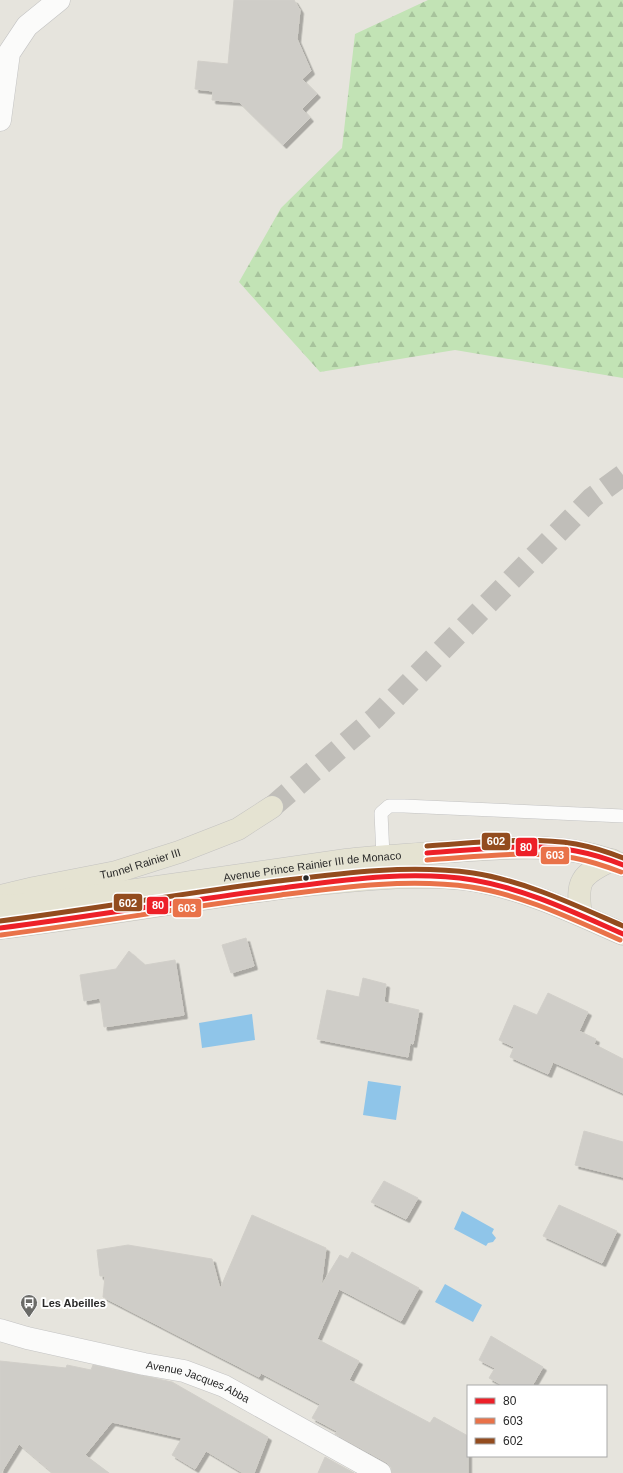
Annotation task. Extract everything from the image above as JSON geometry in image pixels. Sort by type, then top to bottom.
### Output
[{"type":"main road","name":"Tunnel Rainier III","points":[[0,896],[116,872],[179,852],[238,829],[272,807]]},
{"type":"main road","name":"Avenue Prince Rainier III de Monaco","points":[[0,906],[45,903],[272,870],[384,856],[526,847],[567,849],[617,863]]},
{"type":"main road","points":[[581,915],[579,892],[581,883],[588,874],[598,867],[617,863]]},
{"type":"main road","name":"Avenue Prince Rainier III de Monaco","points":[[0,928],[268,890],[350,880],[440,877],[481,882],[519,891],[581,915],[623,934]]},
{"type":"street","points":[[0,120],[9,53],[27,26],[59,0]]},
{"type":"street","name":"Avenue Jacques Abba","points":[[0,1330],[27,1338],[144,1364],[184,1371],[224,1386],[380,1473]]},
{"type":"lane","points":[[384,856],[380,813],[389,806],[623,816]]},
{"type":"green space","points":[[428,0],[623,0],[623,378],[455,350],[320,372],[239,282],[281,208],[342,148],[355,34]]},
{"type":"water","points":[[252,1014],[255,1040],[202,1048],[199,1023]]},
{"type":"water","points":[[368,1081],[401,1086],[396,1120],[363,1115]]},
{"type":"water","points":[[462,1211],[494,1229],[492,1233],[496,1238],[493,1242],[488,1243],[486,1246],[454,1229]]},
{"type":"water","points":[[445,1284],[482,1305],[473,1322],[435,1302]]},
{"type":"building","points":[[234,0],[294,0],[300,10],[297,39],[311,71],[302,79],[317,94],[302,109],[310,118],[283,145],[239,102],[212,100],[213,91],[195,89],[198,61],[228,64]]},
{"type":"building","points":[[246,938],[254,966],[231,973],[222,945]]},
{"type":"building","points":[[129,951],[145,965],[175,960],[184,1015],[104,1027],[100,998],[84,1001],[80,975],[116,969]]},
{"type":"building","points":[[363,978],[386,984],[384,1002],[419,1010],[413,1044],[410,1043],[408,1057],[317,1039],[327,990],[359,997]]},
{"type":"building","points":[[548,993],[588,1012],[579,1031],[596,1039],[594,1044],[623,1059],[623,1093],[553,1062],[548,1074],[510,1057],[514,1047],[499,1040],[514,1005],[537,1015]]},
{"type":"building","points":[[584,1131],[623,1142],[623,1177],[575,1165]]},
{"type":"building","points":[[384,1181],[418,1198],[406,1219],[371,1202]]},
{"type":"building","points":[[559,1205],[617,1231],[602,1263],[543,1236]]},
{"type":"building","points":[[252,1215],[326,1248],[321,1286],[340,1255],[348,1259],[352,1252],[419,1288],[401,1321],[339,1289],[317,1339],[359,1361],[349,1380],[430,1423],[434,1417],[467,1435],[468,1473],[392,1473],[391,1467],[386,1462],[335,1434],[337,1431],[312,1418],[320,1404],[261,1373],[259,1377],[103,1297],[105,1276],[100,1276],[97,1250],[128,1245],[212,1259],[220,1289]]},
{"type":"building","points":[[491,1336],[543,1367],[533,1385],[502,1385],[489,1378],[495,1368],[479,1360]]},
{"type":"building","points":[[0,1361],[66,1368],[67,1365],[91,1370],[93,1365],[172,1382],[268,1437],[254,1473],[243,1473],[206,1451],[195,1469],[172,1455],[182,1438],[112,1422],[85,1455],[109,1473],[53,1473],[19,1444],[0,1473]]},
{"type":"building","points":[[325,1457],[354,1473],[318,1473]]},
{"type":"tunnel","points":[[272,807],[375,718],[592,498],[623,475]]},
{"type":"transit line","name":"602","points":[[427,846],[520,840],[558,842],[582,845],[623,858]]},
{"type":"transit line","name":"80","points":[[427,853],[521,847],[558,848],[582,852],[623,865]]},
{"type":"transit line","name":"603","points":[[427,860],[519,854],[556,856],[580,859],[621,872]]},
{"type":"transit line","name":"602","points":[[0,921],[302,878],[400,869],[425,869],[473,873],[512,882],[550,895],[623,926]]},
{"type":"transit line","name":"80","points":[[0,928],[329,882],[377,877],[425,876],[473,880],[512,889],[550,902],[623,934]]},
{"type":"transit line","name":"603","points":[[1,935],[304,892],[400,883],[424,883],[471,887],[509,896],[565,916],[620,940]]},
{"type":"place","name":"Les Abeilles","points":[[29,1318]]}]
